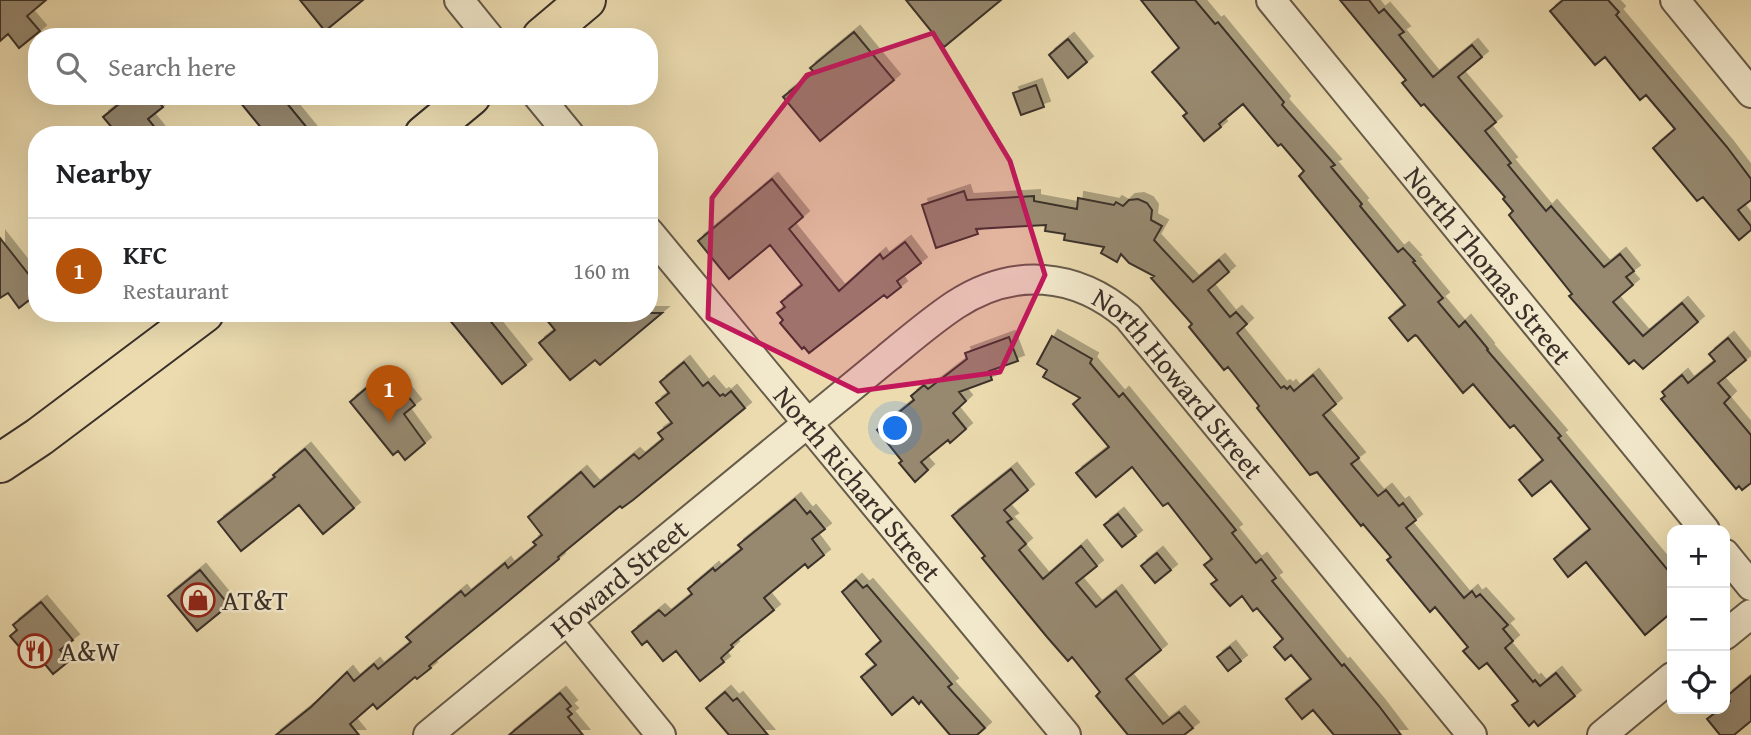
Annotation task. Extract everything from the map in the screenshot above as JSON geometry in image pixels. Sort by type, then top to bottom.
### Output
[{"type":"highway","points":[[553,28],[586,0]]},
{"type":"highway","points":[[435,126],[460,105]]},
{"type":"highway","points":[[0,463],[39,437],[192,322]]},
{"type":"street","points":[[459,0],[482,28]]},
{"type":"street","name":"North Thomas Street","points":[[1271,0],[1701,525]]},
{"type":"street","points":[[1675,0],[1751,93]]},
{"type":"street","points":[[545,105],[563,126]]},
{"type":"street","name":"North Richard Street","points":[[658,243],[1066,735]]},
{"type":"street","name":"North Howard Street","points":[[808,422],[954,305],[974,294],[1028,279],[1066,282],[1094,293],[1113,305],[1144,336],[1472,735]]},
{"type":"street","name":"Howard Street","points":[[428,735],[808,422]]},
{"type":"street","points":[[1730,560],[1751,586]]},
{"type":"street","points":[[1730,631],[1751,614]]},
{"type":"street","points":[[568,621],[661,735]]},
{"type":"street","points":[[1602,735],[1667,681]]},
{"type":"highlighted area","points":[[933,33],[1010,161],[1045,275],[1000,372],[858,391],[708,318],[712,198],[807,75]]},
{"type":"building","points":[[0,0],[46,0],[27,16],[37,28],[28,28],[28,41],[19,48],[8,34],[0,41]]},
{"type":"building","points":[[300,0],[363,0],[329,28],[323,28]]},
{"type":"building","points":[[906,0],[1001,0],[944,47]]},
{"type":"building","points":[[1141,0],[1195,0],[1215,24],[1218,22],[1284,102],[1282,105],[1335,165],[1331,167],[1362,204],[1360,206],[1398,252],[1403,248],[1415,261],[1413,262],[1443,298],[1438,302],[1459,327],[1465,321],[1667,569],[1667,616],[1645,635],[1586,562],[1568,577],[1554,559],[1590,529],[1551,481],[1532,496],[1519,480],[1543,460],[1514,425],[1510,428],[1473,384],[1463,393],[1417,336],[1408,341],[1389,318],[1405,305],[1299,176],[1304,171],[1281,144],[1278,146],[1243,104],[1204,141],[1183,116],[1187,113],[1152,72],[1179,48]]},
{"type":"building","points":[[1340,0],[1369,0],[1379,13],[1384,9],[1404,32],[1399,35],[1433,77],[1472,45],[1482,57],[1458,77],[1496,122],[1485,131],[1511,163],[1508,165],[1546,211],[1551,206],[1604,267],[1620,254],[1634,271],[1626,277],[1633,285],[1613,302],[1643,336],[1682,303],[1698,322],[1643,369],[1634,360],[1629,364],[1569,296],[1572,294],[1509,215],[1513,211],[1503,199],[1505,197],[1424,104],[1421,106],[1402,83],[1406,80]]},
{"type":"building","points":[[1563,0],[1608,0],[1619,12],[1616,15],[1751,179],[1751,200],[1738,210],[1751,226],[1751,230],[1739,240],[1703,197],[1697,201],[1653,148],[1675,129],[1646,95],[1640,100],[1605,57],[1595,65],[1550,11]]},
{"type":"building","points":[[854,32],[894,80],[820,141],[783,97],[814,72],[810,68]]},
{"type":"building","points":[[1068,39],[1087,62],[1068,78],[1049,55]]},
{"type":"building","points":[[1036,85],[1044,107],[1021,115],[1013,93]]},
{"type":"building","points":[[118,105],[163,107],[148,119],[154,126],[110,126],[103,117]]},
{"type":"building","points":[[242,105],[288,105],[306,126],[260,126]]},
{"type":"building","points":[[772,179],[803,217],[789,229],[839,291],[880,254],[883,259],[905,242],[921,263],[897,281],[901,287],[887,298],[884,295],[809,353],[804,347],[802,349],[780,323],[783,320],[777,313],[785,307],[781,302],[802,285],[770,245],[729,279],[698,241]]},
{"type":"building","points":[[964,191],[967,200],[1034,196],[1034,201],[1077,209],[1078,198],[1114,205],[1116,202],[1123,206],[1129,200],[1138,199],[1147,203],[1152,210],[1151,220],[1162,226],[1154,240],[1193,282],[1219,260],[1229,272],[1208,290],[1230,317],[1236,312],[1247,324],[1237,333],[1281,388],[1284,386],[1287,389],[1290,386],[1294,391],[1313,375],[1336,404],[1323,415],[1359,458],[1351,464],[1378,496],[1386,490],[1399,506],[1403,503],[1416,520],[1406,528],[1464,598],[1472,591],[1476,597],[1480,594],[1508,625],[1503,629],[1513,641],[1505,648],[1533,682],[1535,680],[1540,686],[1556,673],[1575,696],[1538,726],[1534,721],[1529,726],[1512,705],[1518,701],[1487,663],[1479,669],[1463,651],[1468,647],[1435,607],[1430,612],[1387,560],[1391,557],[1363,524],[1361,526],[1317,472],[1310,475],[1228,367],[1224,370],[1189,327],[1192,324],[1151,278],[1154,276],[1129,263],[1121,254],[1117,262],[1101,253],[1104,247],[1064,240],[1065,234],[1045,231],[1046,225],[976,229],[978,234],[936,248],[922,205]]},
{"type":"building","points":[[0,238],[28,274],[28,301],[19,308],[8,293],[0,298]]},
{"type":"building","points":[[451,322],[491,322],[526,365],[502,384]]},
{"type":"building","points":[[548,322],[651,322],[600,365],[595,360],[570,380],[539,343],[555,330]]},
{"type":"building","points":[[1052,336],[1092,359],[1090,363],[1119,397],[1123,393],[1236,530],[1232,533],[1256,563],[1261,559],[1276,578],[1272,581],[1401,735],[1334,735],[1313,710],[1302,719],[1286,699],[1311,679],[1291,655],[1285,660],[1274,647],[1283,639],[1257,608],[1253,611],[1242,596],[1230,606],[1211,584],[1217,580],[1204,565],[1212,559],[1168,503],[1163,506],[1132,467],[1096,497],[1076,473],[1109,447],[1073,404],[1080,398],[1043,377],[1047,370],[1037,364]]},
{"type":"building","points":[[1009,337],[1018,361],[989,371],[992,380],[959,392],[966,401],[953,413],[966,429],[921,462],[928,470],[915,482],[877,430],[914,400],[911,396],[924,385],[928,389],[967,359],[965,353]]},
{"type":"building","points":[[1728,338],[1746,360],[1718,383],[1730,397],[1724,403],[1751,435],[1751,483],[1742,490],[1739,486],[1736,489],[1661,399],[1665,396],[1662,392],[1682,375],[1688,383],[1715,361],[1709,354]]},
{"type":"building","points":[[684,362],[703,386],[708,382],[720,396],[731,391],[745,408],[633,500],[622,508],[620,506],[558,557],[559,559],[429,666],[431,668],[417,679],[415,677],[377,709],[373,704],[350,724],[359,735],[276,735],[311,707],[347,672],[354,681],[374,664],[378,669],[411,642],[406,637],[461,591],[465,596],[505,563],[508,568],[536,545],[533,542],[542,535],[528,517],[581,472],[594,487],[634,454],[639,459],[663,439],[658,433],[672,423],[656,403],[669,393],[660,382]]},
{"type":"building","points":[[376,380],[391,399],[403,390],[415,405],[404,414],[425,443],[405,460],[398,451],[393,455],[350,402]]},
{"type":"building","points":[[305,449],[354,508],[323,534],[299,505],[241,551],[218,522],[275,477],[273,475]]},
{"type":"building","points":[[1011,469],[1028,490],[1004,510],[1012,519],[1007,522],[1026,544],[1019,550],[1043,579],[1081,546],[1097,566],[1076,583],[1096,607],[1116,591],[1161,650],[1126,679],[1163,724],[1179,712],[1193,728],[1184,735],[1128,735],[1096,696],[1100,692],[1072,657],[1068,661],[1047,637],[982,558],[985,556],[952,516]]},
{"type":"building","points":[[795,499],[807,514],[810,511],[825,529],[812,539],[824,555],[808,568],[805,564],[764,598],[774,610],[731,645],[733,647],[721,658],[724,662],[700,681],[676,651],[663,661],[647,641],[642,645],[632,632],[659,610],[665,616],[692,594],[688,589],[742,549],[738,545]]},
{"type":"building","points":[[1118,514],[1136,536],[1122,547],[1104,525]]},
{"type":"building","points":[[1157,553],[1171,570],[1155,583],[1141,566]]},
{"type":"building","name":"AT&T","points":[[200,570],[229,605],[197,631],[168,596]]},
{"type":"building","points":[[856,580],[863,588],[867,585],[952,684],[948,687],[985,728],[977,735],[950,735],[921,701],[919,704],[913,697],[892,715],[861,677],[876,665],[866,654],[881,641],[842,592]]},
{"type":"building","points":[[41,602],[73,640],[60,650],[69,661],[53,674],[40,658],[33,663],[10,636],[17,630],[13,625]]},
{"type":"building","points":[[1230,647],[1241,661],[1228,671],[1217,657]]},
{"type":"building","points":[[1751,676],[1751,721],[1734,735],[1720,735],[1707,719],[1714,714],[1730,714],[1730,694]]},
{"type":"building","points":[[725,692],[733,701],[737,698],[768,735],[729,735],[706,708]]},
{"type":"building","points":[[560,693],[571,706],[567,709],[572,714],[568,717],[583,735],[509,735]]},
{"type":"place","name":"KFC","points":[[389,423]]},
{"type":"place","name":"AT&T","points":[[198,600]]},
{"type":"place","name":"A&W","points":[[35,651]]}]
